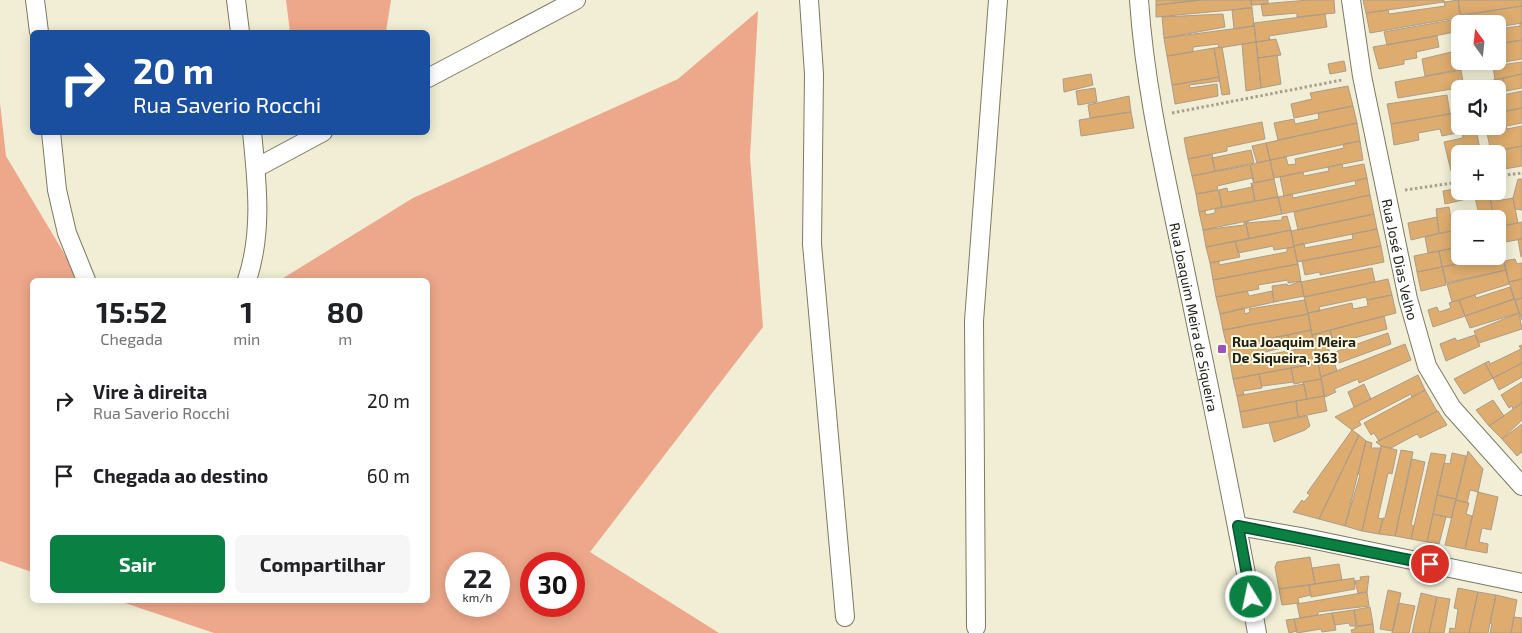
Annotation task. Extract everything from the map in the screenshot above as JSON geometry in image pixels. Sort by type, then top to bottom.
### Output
[{"type":"street","points":[[35,0],[39,30]]},
{"type":"street","points":[[236,0],[240,30]]},
{"type":"street","points":[[430,77],[576,0]]},
{"type":"street","points":[[809,0],[814,74],[812,244],[845,617]]},
{"type":"street","points":[[976,627],[974,321],[998,0]]},
{"type":"street","name":"Rua Joaquim Meira de Siqueira","points":[[1139,0],[1142,46],[1153,116],[1238,526],[1257,633]]},
{"type":"street","name":"Rua José Dias Velho","points":[[1351,0],[1362,76],[1408,299],[1427,366],[1452,408],[1522,486]]},
{"type":"street","points":[[50,135],[57,190],[67,233],[85,278]]},
{"type":"street","points":[[248,278],[255,256],[258,218],[252,135]]},
{"type":"street","points":[[256,168],[317,135]]},
{"type":"street","points":[[1238,526],[1301,537],[1522,583]]},
{"type":"path","points":[[1153,116],[1362,76]]},
{"type":"path","points":[[1506,175],[1522,172]]},
{"type":"path","points":[[1387,193],[1451,183]]},
{"type":"shaded area","points":[[286,0],[391,0],[386,30],[290,30]]},
{"type":"shaded area","points":[[758,11],[750,157],[763,327],[590,552],[719,633],[214,633],[125,603],[430,603],[430,278],[283,278],[413,198],[678,79]]},
{"type":"shaded area","points":[[0,103],[6,156],[79,278],[30,278],[30,571],[0,561]]},
{"type":"building","points":[[1156,0],[1201,0],[1156,5]]},
{"type":"building","points":[[1201,0],[1251,0],[1252,8],[1156,17],[1156,5]]},
{"type":"building","points":[[1251,0],[1268,0],[1268,4],[1252,5]]},
{"type":"building","points":[[1334,0],[1335,13],[1297,17],[1297,13],[1263,16],[1261,4]]},
{"type":"building","points":[[1363,0],[1444,0],[1444,2],[1366,13]]},
{"type":"building","points":[[1458,0],[1522,0],[1522,6],[1460,15]]},
{"type":"building","points":[[1458,0],[1461,15],[1451,15],[1451,19],[1370,33],[1366,13],[1388,10],[1389,14],[1445,6],[1444,2]]},
{"type":"building","points":[[1522,6],[1522,23],[1506,26],[1506,15],[1466,15]]},
{"type":"building","points":[[1252,8],[1254,26],[1234,29],[1232,10]]},
{"type":"building","points":[[1223,14],[1225,27],[1164,38],[1162,17]]},
{"type":"building","points":[[1325,14],[1327,27],[1269,36],[1270,40],[1256,42],[1254,23]]},
{"type":"building","points":[[1451,20],[1451,33],[1387,45],[1384,32]]},
{"type":"building","points":[[1520,23],[1522,23],[1522,40],[1506,43],[1506,28],[1520,26]]},
{"type":"building","points":[[1254,26],[1256,42],[1219,48],[1218,44],[1193,47],[1193,52],[1167,56],[1164,38]]},
{"type":"building","points":[[1437,36],[1439,47],[1416,52],[1417,58],[1404,60],[1404,64],[1379,69],[1373,47]]},
{"type":"building","points":[[1276,39],[1281,55],[1258,58],[1256,42]]},
{"type":"building","points":[[1522,40],[1522,59],[1506,62],[1506,43]]},
{"type":"building","points":[[1256,42],[1261,88],[1246,91],[1242,44]]},
{"type":"building","points":[[1222,47],[1230,94],[1222,95],[1214,48]]},
{"type":"building","points":[[1214,48],[1219,77],[1172,85],[1167,56]]},
{"type":"building","points":[[1451,52],[1451,70],[1456,70],[1425,76],[1422,59]]},
{"type":"building","points":[[1277,55],[1281,84],[1261,88],[1258,58]]},
{"type":"building","points":[[1344,61],[1346,71],[1330,74],[1328,64]]},
{"type":"building","points":[[1522,62],[1522,74],[1495,80],[1494,70],[1506,70],[1506,64]]},
{"type":"building","points":[[1461,70],[1463,80],[1451,80],[1451,89],[1398,98],[1395,82]]},
{"type":"building","points":[[1091,74],[1093,85],[1064,92],[1063,79]]},
{"type":"building","points":[[1522,74],[1522,88],[1506,91],[1506,80],[1503,78]]},
{"type":"building","points":[[1219,77],[1220,81],[1189,85],[1190,88],[1217,84],[1218,96],[1175,104],[1172,85]]},
{"type":"building","points":[[1348,86],[1353,106],[1294,118],[1291,104],[1312,99],[1310,93]]},
{"type":"building","points":[[1095,88],[1097,102],[1078,105],[1076,91]]},
{"type":"building","points":[[1522,91],[1522,108],[1506,111],[1506,94]]},
{"type":"building","points":[[1447,95],[1450,114],[1391,124],[1387,104]]},
{"type":"building","points":[[1129,96],[1131,112],[1090,118],[1088,105]]},
{"type":"building","points":[[1353,106],[1357,123],[1278,140],[1274,123],[1294,119],[1295,124],[1319,119],[1318,113]]},
{"type":"building","points":[[1522,108],[1522,123],[1506,126],[1506,111]]},
{"type":"building","points":[[1131,112],[1134,128],[1081,136],[1079,120]]},
{"type":"building","points":[[1451,114],[1451,134],[1442,136],[1440,129],[1418,133],[1419,140],[1394,145],[1391,124]]},
{"type":"building","points":[[1262,122],[1265,139],[1227,147],[1227,151],[1188,159],[1184,138]]},
{"type":"building","points":[[1357,123],[1360,141],[1270,160],[1266,143]]},
{"type":"building","points":[[1522,126],[1522,146],[1506,149],[1506,145],[1490,145],[1487,135],[1506,135],[1506,129]]},
{"type":"building","points":[[1462,135],[1477,135],[1479,145],[1451,145],[1451,171],[1444,142],[1463,138]]},
{"type":"building","points":[[1360,141],[1363,160],[1274,178],[1270,160],[1286,157],[1288,165],[1296,164],[1295,159],[1344,148],[1343,144]]},
{"type":"building","points":[[1266,143],[1270,160],[1257,163],[1252,146]]},
{"type":"building","points":[[1522,146],[1522,166],[1506,169],[1506,149]]},
{"type":"building","points":[[1251,150],[1254,163],[1215,171],[1212,158]]},
{"type":"building","points":[[1212,154],[1215,171],[1192,176],[1188,159]]},
{"type":"building","points":[[1270,160],[1274,179],[1254,183],[1250,165]]},
{"type":"building","points":[[1342,164],[1343,168],[1364,164],[1367,178],[1284,196],[1280,177],[1303,172],[1304,176],[1329,171],[1328,167]]},
{"type":"building","points":[[1250,165],[1254,183],[1252,178],[1217,186],[1218,190],[1196,194],[1192,176]]},
{"type":"building","points":[[1367,178],[1370,195],[1282,214],[1278,197],[1292,194],[1293,198],[1356,185],[1355,181]]},
{"type":"building","points":[[1274,179],[1278,197],[1255,201],[1252,183]]},
{"type":"building","points":[[1518,179],[1522,179],[1522,210],[1515,209],[1513,198]]},
{"type":"building","points":[[1252,187],[1255,201],[1222,207],[1219,190],[1227,188],[1228,192]]},
{"type":"building","points":[[1218,190],[1222,207],[1199,212],[1196,194]]},
{"type":"building","points":[[1451,190],[1451,200],[1462,200],[1445,204],[1443,191]]},
{"type":"building","points":[[1370,195],[1374,214],[1298,230],[1294,212]]},
{"type":"building","points":[[1278,197],[1282,214],[1203,230],[1199,212],[1205,211],[1206,215],[1215,213],[1215,209]]},
{"type":"building","points":[[1513,198],[1518,223],[1506,225],[1506,210],[1492,210],[1490,200]]},
{"type":"building","points":[[1476,200],[1491,200],[1492,210],[1478,210]]},
{"type":"building","points":[[1449,207],[1451,231],[1439,233],[1436,209]]},
{"type":"building","points":[[1374,214],[1377,229],[1294,246],[1291,231]]},
{"type":"building","points":[[1287,216],[1291,230],[1249,239],[1246,223],[1282,220],[1282,217]]},
{"type":"building","points":[[1437,217],[1439,233],[1411,240],[1408,223]]},
{"type":"building","points":[[1249,221],[1246,223],[1249,239],[1206,247],[1203,230],[1244,225],[1244,222]]},
{"type":"building","points":[[1522,222],[1522,239],[1506,242],[1506,225]]},
{"type":"building","points":[[1377,229],[1381,246],[1297,262],[1294,246],[1304,243],[1305,248],[1353,239],[1352,234]]},
{"type":"building","points":[[1291,230],[1294,247],[1274,250],[1273,246],[1238,253],[1235,241]]},
{"type":"building","points":[[1451,231],[1451,249],[1428,253],[1425,237]]},
{"type":"building","points":[[1518,239],[1522,239],[1522,257],[1521,257]]},
{"type":"building","points":[[1235,241],[1240,257],[1210,263],[1206,247]]},
{"type":"building","points":[[1381,246],[1384,262],[1320,275],[1320,272],[1305,275],[1302,261]]},
{"type":"building","points":[[1294,247],[1298,264],[1213,280],[1210,263],[1219,261],[1219,265],[1287,252],[1287,248]]},
{"type":"building","points":[[1451,249],[1452,265],[1442,267],[1439,251]]},
{"type":"building","points":[[1439,251],[1442,267],[1417,272],[1414,256]]},
{"type":"building","points":[[1515,259],[1517,264],[1522,263],[1522,279],[1509,282],[1505,265],[1506,261]]},
{"type":"building","points":[[1298,264],[1301,281],[1288,283],[1288,280],[1258,285],[1259,289],[1216,297],[1213,280]]},
{"type":"building","points":[[1453,265],[1505,265],[1506,270],[1446,283],[1443,267]]},
{"type":"building","points":[[1442,267],[1446,285],[1421,291],[1417,272]]},
{"type":"building","points":[[1372,268],[1375,282],[1304,297],[1301,282]]},
{"type":"building","points":[[1506,270],[1509,284],[1452,302],[1447,284]]},
{"type":"building","points":[[1388,279],[1392,295],[1367,300],[1366,297],[1319,307],[1320,311],[1308,313],[1304,297]]},
{"type":"building","points":[[1522,279],[1522,298],[1515,300],[1509,282]]},
{"type":"building","points":[[1301,281],[1304,296],[1274,302],[1272,286],[1287,284],[1288,286]]},
{"type":"building","points":[[1510,287],[1514,299],[1465,316],[1459,300],[1475,295],[1476,298]]},
{"type":"building","points":[[1247,291],[1249,296],[1272,291],[1274,302],[1220,314],[1216,297]]},
{"type":"building","points":[[1392,295],[1396,313],[1312,335],[1308,313],[1352,303],[1353,309],[1368,306],[1367,300]]},
{"type":"building","points":[[1522,298],[1522,320],[1515,300]]},
{"type":"building","points":[[1514,299],[1519,313],[1470,328],[1465,316]]},
{"type":"building","points":[[1305,300],[1308,314],[1223,330],[1220,314],[1244,308],[1245,314],[1250,312],[1249,309]]},
{"type":"building","points":[[1459,300],[1465,316],[1433,327],[1428,310],[1437,307],[1439,312],[1451,308],[1449,303]]},
{"type":"building","points":[[1519,313],[1522,329],[1479,343],[1474,331]]},
{"type":"building","points":[[1308,314],[1311,330],[1227,347],[1223,330]]},
{"type":"building","points":[[1384,316],[1387,329],[1347,340],[1349,347],[1345,349],[1343,344],[1334,344],[1330,330]]},
{"type":"building","points":[[1311,330],[1314,346],[1295,350],[1294,346],[1290,346],[1288,335]]},
{"type":"building","points":[[1330,330],[1334,344],[1328,346],[1330,354],[1317,359],[1312,335]]},
{"type":"building","points":[[1388,333],[1391,344],[1339,363],[1335,352]]},
{"type":"building","points":[[1288,335],[1290,346],[1257,354],[1258,357],[1230,362],[1227,347]]},
{"type":"building","points":[[1475,335],[1480,346],[1446,361],[1440,344],[1455,338],[1457,341]]},
{"type":"building","points":[[1405,344],[1411,360],[1359,383],[1358,379],[1334,389],[1336,392],[1325,397],[1321,377]]},
{"type":"building","points":[[1522,345],[1522,363],[1493,378],[1485,363],[1489,361],[1490,364],[1521,349],[1519,346]]},
{"type":"building","points":[[1314,346],[1318,363],[1233,379],[1230,362]]},
{"type":"building","points":[[1335,352],[1337,357],[1333,359],[1337,371],[1321,377],[1317,359]]},
{"type":"building","points":[[1318,363],[1321,379],[1294,384],[1291,368]]},
{"type":"building","points":[[1485,363],[1493,378],[1464,394],[1454,379]]},
{"type":"building","points":[[1522,363],[1522,377],[1499,390],[1493,378]]},
{"type":"building","points":[[1291,368],[1294,382],[1262,386],[1259,374]]},
{"type":"building","points":[[1259,374],[1262,388],[1243,391],[1244,394],[1237,396],[1233,379]]},
{"type":"building","points":[[1418,375],[1425,390],[1412,397],[1411,394],[1359,421],[1361,425],[1352,430],[1335,417]]},
{"type":"building","points":[[1321,379],[1324,396],[1307,399],[1303,382]]},
{"type":"building","points":[[1522,382],[1522,403],[1513,409],[1512,406],[1509,408],[1501,395]]},
{"type":"building","points":[[1304,384],[1307,399],[1240,412],[1237,396]]},
{"type":"building","points":[[1364,384],[1371,399],[1354,407],[1348,392]]},
{"type":"building","points":[[1425,390],[1437,411],[1379,441],[1374,433],[1371,435],[1364,423]]},
{"type":"building","points":[[1324,396],[1327,411],[1298,417],[1296,401]]},
{"type":"building","points":[[1493,400],[1504,416],[1489,426],[1476,410]]},
{"type":"building","points":[[1296,401],[1298,417],[1243,428],[1240,412]]},
{"type":"building","points":[[1522,403],[1522,420],[1502,439],[1489,426]]},
{"type":"building","points":[[1438,411],[1447,425],[1420,438],[1417,434],[1391,448],[1381,446],[1376,442]]},
{"type":"building","points":[[1307,416],[1310,426],[1305,430],[1274,442],[1269,423]]},
{"type":"building","points":[[1522,424],[1522,452],[1517,456],[1502,439]]},
{"type":"building","points":[[1352,430],[1359,435],[1319,519],[1293,512],[1302,500],[1304,502],[1310,495],[1307,493]]},
{"type":"building","points":[[1359,435],[1366,441],[1345,526],[1319,519]]},
{"type":"building","points":[[1366,441],[1372,443],[1371,448],[1381,448],[1362,531],[1345,526],[1360,475],[1358,474]]},
{"type":"building","points":[[1381,446],[1397,450],[1392,474],[1388,473],[1378,518],[1383,519],[1379,534],[1362,531]]},
{"type":"building","points":[[1401,450],[1413,452],[1395,536],[1379,534],[1383,518],[1385,518]]},
{"type":"building","points":[[1468,451],[1483,469],[1478,492],[1470,490],[1467,503],[1456,500]]},
{"type":"building","points":[[1431,453],[1446,455],[1427,542],[1411,539]]},
{"type":"building","points":[[1452,453],[1466,456],[1456,499],[1437,495],[1444,463],[1450,464]]},
{"type":"building","points":[[1412,459],[1425,462],[1411,525],[1414,526],[1411,539],[1395,536]]},
{"type":"building","points":[[1478,492],[1498,497],[1491,530],[1482,528],[1479,542],[1488,544],[1487,553],[1465,549]]},
{"type":"building","points":[[1437,495],[1456,499],[1451,518],[1433,514]]},
{"type":"building","points":[[1456,500],[1469,503],[1466,514],[1472,516],[1465,549],[1445,545]]},
{"type":"building","points":[[1433,514],[1446,517],[1439,544],[1427,542]]},
{"type":"building","points":[[1310,557],[1315,584],[1279,589],[1275,567],[1277,562]]},
{"type":"building","points":[[1339,564],[1342,580],[1315,584],[1312,568]]},
{"type":"building","points":[[1369,576],[1367,592],[1358,593],[1355,581],[1361,580],[1360,577]]},
{"type":"building","points":[[1354,578],[1355,589],[1311,597],[1309,585]]},
{"type":"building","points":[[1309,585],[1311,595],[1298,598],[1299,603],[1282,605],[1279,589]]},
{"type":"building","points":[[1458,588],[1478,592],[1469,633],[1449,633],[1450,628],[1455,629],[1458,609],[1454,608]]},
{"type":"building","points":[[1388,590],[1401,593],[1393,631],[1380,629]]},
{"type":"building","points":[[1367,592],[1369,606],[1318,612],[1318,615],[1300,618],[1297,604]]},
{"type":"building","points":[[1478,592],[1496,595],[1488,633],[1469,633]]},
{"type":"building","points":[[1421,593],[1437,597],[1429,633],[1412,633]]},
{"type":"building","points":[[1496,595],[1517,600],[1511,633],[1490,633],[1492,624],[1490,623]]},
{"type":"building","points":[[1437,597],[1450,599],[1444,633],[1429,633]]},
{"type":"building","points":[[1398,603],[1415,606],[1409,633],[1392,633]]},
{"type":"building","points":[[1370,607],[1373,624],[1357,626],[1354,610]]},
{"type":"building","points":[[1354,610],[1356,626],[1350,626],[1349,623],[1335,625],[1332,613]]},
{"type":"building","points":[[1332,613],[1336,630],[1322,632],[1321,629],[1297,633],[1294,619]]},
{"type":"building","points":[[1514,617],[1522,618],[1522,633],[1511,633]]},
{"type":"building","points":[[1294,619],[1297,631],[1289,633],[1286,620]]},
{"type":"building","points":[[1373,624],[1374,633],[1352,633],[1351,630],[1355,629],[1355,627]]},
{"type":"place","name":"Rua Joaquim Meira De Siqueira, 363","points":[[1222,349]]},
{"type":"route","points":[[1251,597],[1238,526],[1430,564]]}]
